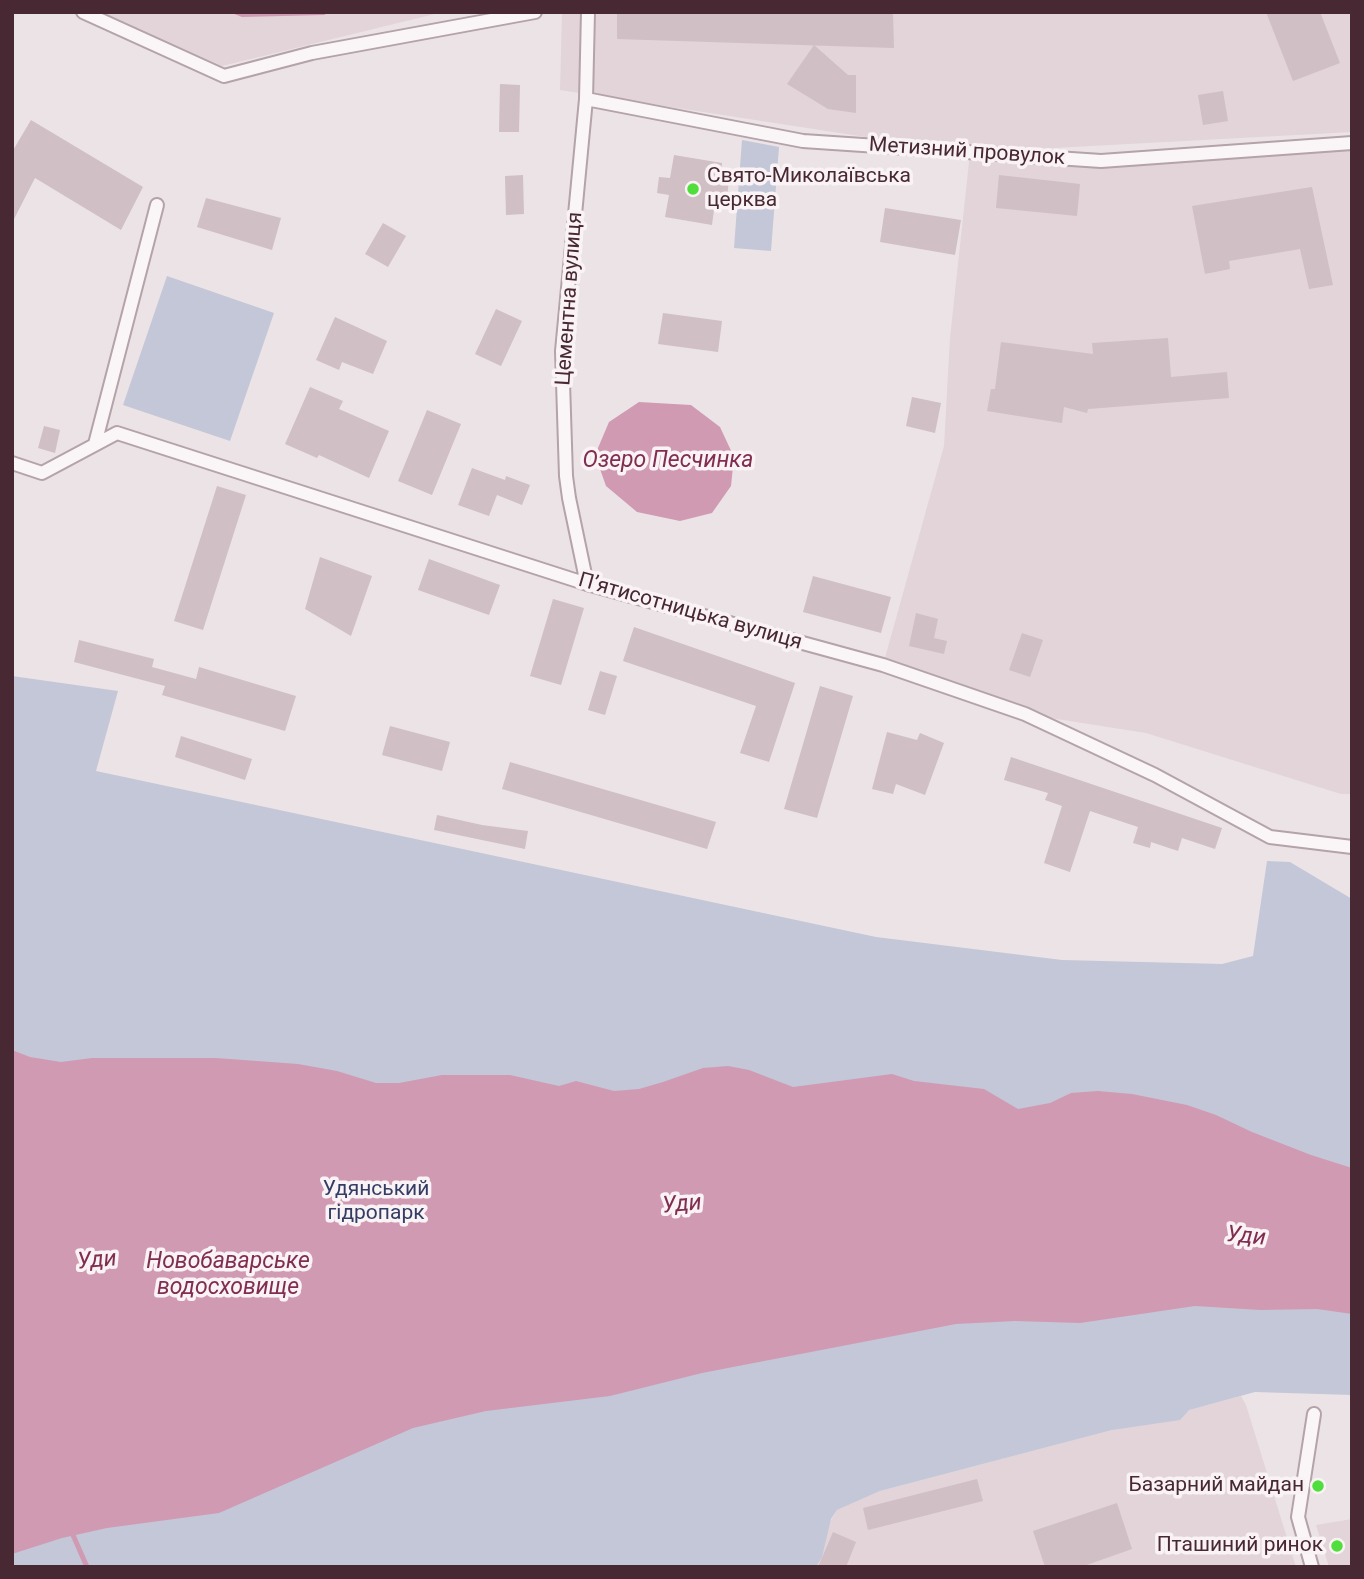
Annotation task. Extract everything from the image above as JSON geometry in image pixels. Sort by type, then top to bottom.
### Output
[{"type":"street","points":[[83,12],[224,76],[312,52],[535,12]]},
{"type":"street","name":"Цементна вулиця","points":[[587,584],[566,476],[562,351],[586,99],[588,12]]},
{"type":"street","name":"Метизний провулок","points":[[586,99],[803,141],[1088,160],[1352,143]]},
{"type":"street","points":[[95,444],[157,205]]},
{"type":"street","name":"П’ятисотницька вулиця","points":[[12,463],[42,473],[117,433],[587,584],[883,665],[1025,714],[1154,775],[1270,837],[1352,847]]},
{"type":"street","points":[[1312,1567],[1298,1517],[1314,1414]]},
{"type":"shaded area","points":[[96,12],[443,12],[222,66]]},
{"type":"shaded area","points":[[562,12],[1352,12],[1352,132],[979,152],[1101,161],[1352,143],[1352,794],[1341,794],[1146,733],[1025,714],[883,665],[944,446],[950,338],[970,153],[560,90]]},
{"type":"shaded area","points":[[1241,1396],[1296,1567],[804,1567],[837,1510],[880,1491]]},
{"type":"shaded area","name":"Пташиний ринок","points":[[1352,1519],[1352,1567],[1329,1567],[1316,1525]]},
{"type":"green space","points":[[742,140],[779,147],[771,251],[734,248]]},
{"type":"green space","points":[[167,276],[274,313],[230,441],[123,405]]},
{"type":"green space","name":"Удянський гідропарк","points":[[12,676],[118,691],[96,771],[876,937],[1062,960],[1222,964],[1253,956],[1267,861],[1290,862],[1352,899],[1352,1395],[1255,1392],[1189,1410],[1180,1420],[1112,1430],[880,1491],[837,1510],[831,1519],[822,1557],[816,1567],[12,1567]]},
{"type":"water","points":[[229,12],[330,12],[324,15],[242,17]]},
{"type":"water","name":"Озеро Песчинка","points":[[639,402],[691,405],[720,427],[734,457],[731,486],[712,513],[680,521],[637,512],[606,486],[595,455],[609,422]]},
{"type":"water","name":"Новобаварське водосховище","points":[[12,1050],[30,1057],[61,1062],[92,1058],[216,1058],[298,1064],[337,1071],[376,1083],[399,1083],[442,1075],[510,1075],[559,1086],[576,1081],[614,1091],[639,1089],[703,1068],[728,1066],[749,1070],[793,1087],[892,1074],[914,1081],[984,1089],[1018,1109],[1050,1103],[1071,1093],[1098,1091],[1132,1094],[1187,1105],[1311,1155],[1352,1168],[1352,1314],[1317,1309],[1260,1310],[1195,1306],[1080,1323],[1015,1321],[956,1324],[702,1373],[610,1396],[486,1411],[413,1428],[219,1513],[107,1528],[62,1538],[12,1554]]},
{"type":"building","points":[[617,12],[893,12],[894,48],[617,39]]},
{"type":"building","points":[[1266,12],[1320,12],[1340,63],[1293,81]]},
{"type":"building","points":[[814,45],[848,75],[856,75],[856,113],[828,109],[787,84]]},
{"type":"building","points":[[500,84],[520,85],[519,132],[499,132]]},
{"type":"building","points":[[1223,91],[1228,121],[1203,125],[1198,95]]},
{"type":"building","points":[[31,120],[143,187],[121,230],[35,178],[12,223],[12,152]]},
{"type":"building","name":"Свято-Миколаївська церква","points":[[674,155],[722,163],[720,180],[729,181],[726,204],[715,202],[712,225],[665,217],[669,195],[657,193],[659,177],[670,178]]},
{"type":"building","points":[[523,175],[524,214],[506,215],[505,176]]},
{"type":"building","points":[[999,175],[1080,184],[1077,216],[996,208]]},
{"type":"building","points":[[1312,187],[1333,285],[1309,289],[1300,249],[1229,261],[1230,269],[1205,274],[1192,206]]},
{"type":"building","points":[[206,198],[281,218],[272,250],[197,227]]},
{"type":"building","points":[[885,208],[961,220],[955,255],[880,242]]},
{"type":"building","points":[[383,223],[406,236],[388,267],[365,254]]},
{"type":"building","points":[[496,309],[522,321],[501,366],[475,354]]},
{"type":"building","points":[[663,313],[722,321],[718,352],[658,344]]},
{"type":"building","points":[[335,317],[387,341],[373,374],[342,362],[339,370],[316,360]]},
{"type":"building","points":[[1168,338],[1171,377],[1227,372],[1229,398],[1088,409],[1087,413],[1064,407],[1062,423],[987,411],[991,389],[995,389],[1001,342],[1093,354],[1092,343]]},
{"type":"building","points":[[310,387],[343,401],[339,409],[389,431],[369,478],[319,455],[317,458],[285,444]]},
{"type":"building","points":[[912,397],[941,403],[935,433],[906,426]]},
{"type":"building","points":[[427,410],[461,424],[432,495],[398,481]]},
{"type":"building","points":[[44,426],[60,430],[55,453],[38,448]]},
{"type":"building","points":[[472,468],[505,480],[506,476],[530,485],[522,505],[497,495],[489,516],[458,505]]},
{"type":"building","points":[[217,486],[246,495],[203,630],[174,621]]},
{"type":"building","points":[[320,557],[372,576],[351,636],[305,609]]},
{"type":"building","points":[[429,559],[500,585],[489,615],[418,590]]},
{"type":"building","points":[[813,576],[891,597],[881,633],[803,612]]},
{"type":"building","points":[[553,599],[584,608],[561,685],[530,676]]},
{"type":"building","points":[[916,613],[938,619],[934,638],[947,641],[944,654],[909,646]]},
{"type":"building","points":[[634,627],[795,683],[769,762],[740,753],[756,706],[623,661]]},
{"type":"building","points":[[1022,633],[1043,640],[1030,677],[1009,670]]},
{"type":"building","points":[[79,640],[154,659],[152,667],[196,679],[199,667],[296,696],[285,731],[162,695],[165,686],[74,662]]},
{"type":"building","points":[[600,671],[617,676],[605,715],[588,710]]},
{"type":"building","points":[[820,686],[853,696],[817,818],[784,809]]},
{"type":"building","points":[[390,726],[450,742],[442,771],[382,755]]},
{"type":"building","points":[[887,732],[917,740],[920,733],[944,743],[925,795],[896,784],[893,794],[872,789]]},
{"type":"building","points":[[181,736],[252,759],[245,780],[175,757]]},
{"type":"building","points":[[1011,757],[1222,828],[1215,849],[1182,838],[1178,851],[1151,842],[1150,848],[1133,843],[1138,827],[1090,811],[1070,872],[1044,863],[1062,806],[1045,800],[1048,793],[1004,780]]},
{"type":"building","points":[[510,762],[716,822],[707,849],[502,789]]},
{"type":"building","points":[[437,815],[528,831],[525,849],[434,830]]},
{"type":"building","points":[[977,1479],[983,1501],[868,1530],[863,1508]]},
{"type":"building","points":[[1117,1503],[1132,1549],[1081,1567],[1045,1567],[1033,1531]]},
{"type":"building","points":[[833,1532],[856,1542],[846,1567],[818,1567]]},
{"type":"waterway","points":[[73,1535],[87,1567]]},
{"type":"place","name":"Свято-Миколаївська церква","points":[[693,189]]},
{"type":"place","name":"Базарний майдан","points":[[1318,1486]]},
{"type":"place","name":"Пташиний ринок","points":[[1337,1546]]},
{"type":"water label","name":"Уди","points":[[682,1205]]},
{"type":"water label","name":"Уди","points":[[1246,1237]]},
{"type":"water label","name":"Уди","points":[[97,1261]]}]
